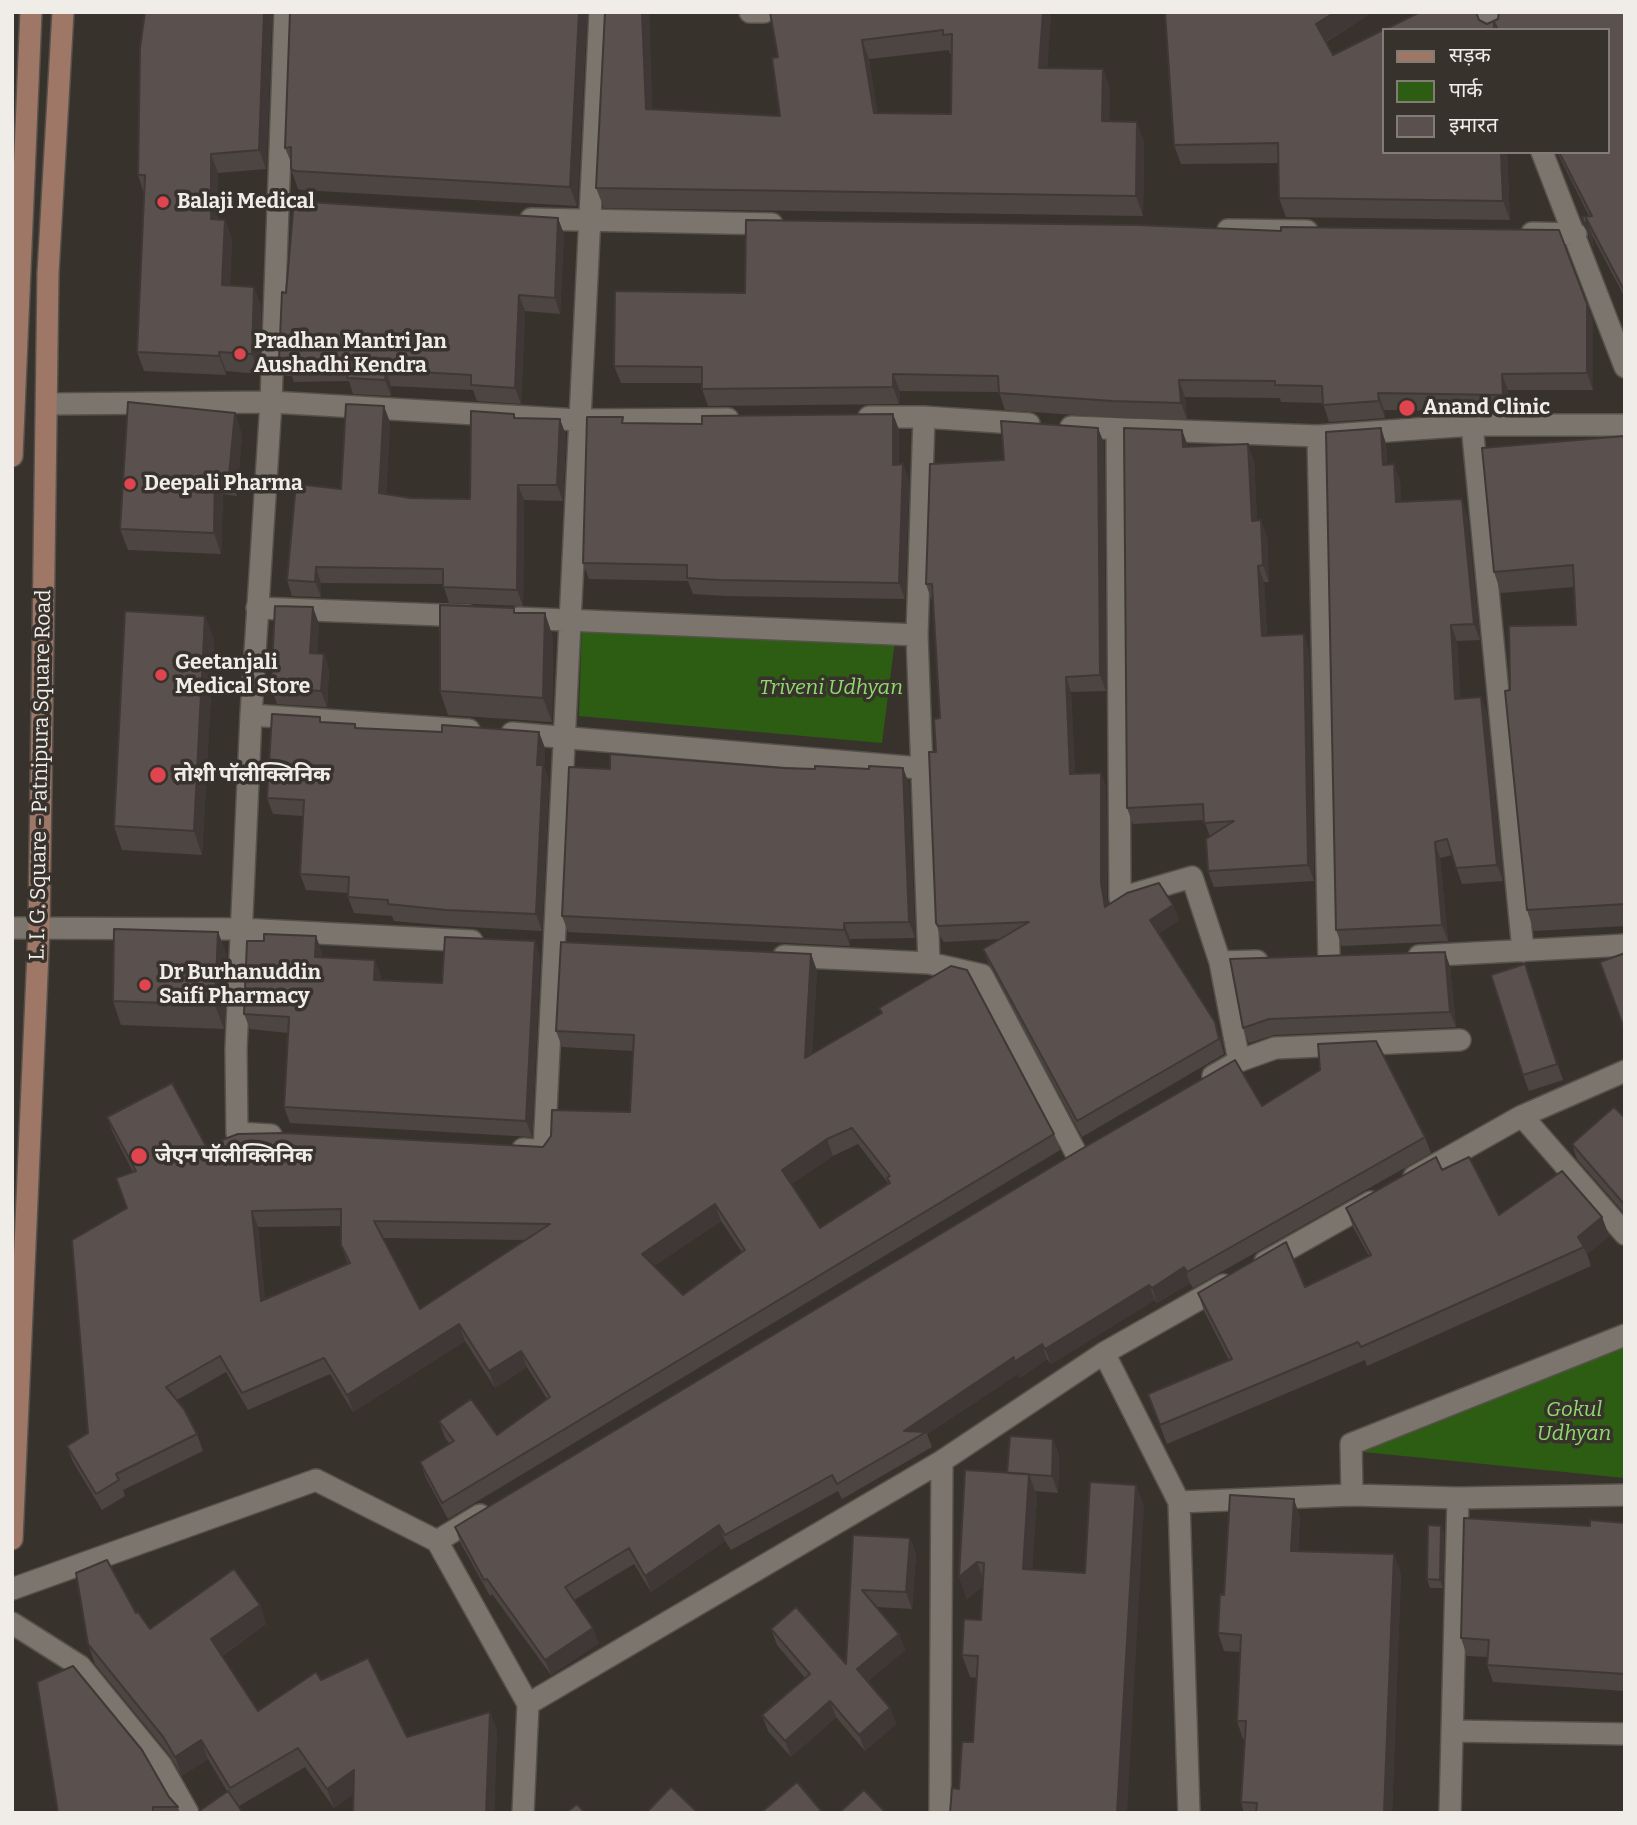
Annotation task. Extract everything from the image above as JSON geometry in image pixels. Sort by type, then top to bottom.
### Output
[{"type":"main road","points":[[12,456],[18,127],[31,12]]},
{"type":"main road","name":"L. I. G. Square - Patnipura Square Road","points":[[12,1539],[39,929],[48,273],[63,12]]},
{"type":"street","points":[[285,12],[271,402],[251,715],[236,1049],[237,1133],[293,1136]]},
{"type":"street","points":[[502,1148],[544,1151],[600,12]]},
{"type":"street","points":[[750,12],[764,12]]},
{"type":"street","points":[[1543,154],[1576,234],[1625,367]]},
{"type":"street","points":[[278,202],[305,204]]},
{"type":"street","points":[[507,217],[588,222],[796,225]]},
{"type":"street","points":[[1214,230],[1325,231]]},
{"type":"street","points":[[1506,233],[1576,234]]},
{"type":"street","points":[[48,404],[271,402],[578,420],[744,418]]},
{"type":"street","points":[[855,418],[924,417],[1116,430],[1318,436],[1472,425],[1625,425]]},
{"type":"street","points":[[924,417],[916,635],[929,963]]},
{"type":"street","points":[[1472,425],[1522,951]]},
{"type":"street","points":[[1116,430],[1120,898],[1192,877],[1220,962],[1239,1061]]},
{"type":"street","points":[[1318,436],[1329,960]]},
{"type":"street","points":[[257,608],[916,635]]},
{"type":"street","points":[[251,715],[563,736],[920,768]]},
{"type":"street","points":[[12,928],[240,929],[499,942]]},
{"type":"street","points":[[527,943],[582,946]]},
{"type":"street","points":[[1398,957],[1625,945]]},
{"type":"street","points":[[762,955],[929,963],[982,975],[1077,1154]]},
{"type":"street","points":[[1302,960],[1357,959]]},
{"type":"street","points":[[1220,962],[1274,961]]},
{"type":"street","points":[[1193,1088],[1239,1061],[1275,1048],[1460,1040]]},
{"type":"street","points":[[528,1704],[942,1461],[1104,1353],[1522,1116],[1625,1071]]},
{"type":"street","points":[[1522,1116],[1625,1234]]},
{"type":"street","points":[[1054,1169],[1100,1141]]},
{"type":"street","points":[[1352,1495],[1352,1444],[1625,1335]]},
{"type":"street","points":[[1104,1353],[1179,1502],[1189,1813]]},
{"type":"street","points":[[940,1813],[942,1461]]},
{"type":"street","points":[[12,1589],[316,1480],[437,1541],[528,1704],[523,1813]]},
{"type":"street","points":[[1179,1502],[1352,1495],[1458,1498],[1625,1495]]},
{"type":"street","points":[[1450,1813],[1458,1498]]},
{"type":"street","points":[[437,1541],[496,1506]]},
{"type":"street","points":[[12,1623],[80,1666],[161,1765],[188,1813]]},
{"type":"street","points":[[1452,1731],[1625,1734]]},
{"type":"green space","name":"Triveni Udhyan","points":[[582,622],[895,640],[882,743],[579,716]]},
{"type":"green space","name":"Gokul Udhyan","points":[[1625,1345],[1625,1478],[1363,1452]]},
{"type":"building","points":[[145,12],[264,12],[259,150],[211,154],[211,219],[225,220],[222,285],[254,287],[252,354],[219,352],[219,356],[137,352],[145,175],[138,175],[140,48]]},
{"type":"building","points":[[290,12],[579,12],[570,187],[291,169],[291,147],[285,148]]},
{"type":"building","points":[[605,12],[642,12],[646,109],[780,116],[772,58],[778,57],[770,12],[1043,12],[1039,68],[1103,69],[1102,121],[1137,122],[1136,196],[596,188]],"holes":[[[943,30],[943,35],[952,34],[951,114],[874,113],[862,40]]]},
{"type":"building","points":[[1165,12],[1335,12],[1316,24],[1333,55],[1382,30],[1382,154],[1501,154],[1503,201],[1279,198],[1278,143],[1174,145]]},
{"type":"building","points":[[1420,12],[1476,12],[1479,20],[1487,24],[1498,19],[1499,12],[1625,12],[1625,292],[1586,218],[1586,228],[1582,217],[1592,216],[1560,154],[1609,154],[1609,28],[1497,28],[1494,22],[1494,28],[1388,28]]},
{"type":"building","points":[[294,201],[558,218],[555,298],[519,295],[515,388],[471,385],[471,375],[386,370],[385,380],[347,378],[348,365],[288,366],[288,361],[279,360],[282,292],[286,293]]},
{"type":"building","points":[[746,220],[1137,225],[1281,231],[1281,227],[1559,230],[1587,304],[1587,373],[1502,374],[1503,395],[1378,393],[1379,401],[1323,405],[1322,386],[1275,385],[1275,381],[1179,380],[1181,403],[999,393],[998,376],[893,374],[893,387],[702,389],[702,367],[614,366],[615,291],[745,293]]},
{"type":"building","points":[[128,402],[235,413],[229,475],[215,473],[214,533],[120,529]]},
{"type":"building","points":[[346,404],[384,406],[379,493],[411,498],[470,499],[471,411],[514,414],[514,418],[560,419],[557,485],[518,485],[517,590],[443,587],[443,569],[316,567],[315,582],[287,580],[296,484],[341,489]]},
{"type":"building","points":[[893,414],[893,465],[903,464],[899,583],[687,578],[687,565],[583,563],[587,417],[623,417],[622,423],[702,424],[702,416]]},
{"type":"building","points":[[1001,421],[1098,428],[1100,675],[1066,677],[1070,774],[1101,773],[1101,883],[1105,907],[1127,893],[1159,883],[1173,905],[1150,920],[1215,1022],[1219,1039],[1077,1121],[983,949],[1029,922],[938,926],[936,923],[929,752],[936,752],[934,719],[940,718],[932,584],[926,584],[930,464],[1004,460]]},
{"type":"building","points":[[1124,428],[1182,430],[1183,447],[1248,444],[1252,521],[1261,520],[1263,565],[1258,566],[1262,636],[1304,634],[1308,865],[1208,871],[1206,839],[1234,821],[1204,823],[1203,804],[1127,808]]},
{"type":"building","points":[[1381,428],[1383,465],[1394,464],[1396,502],[1462,499],[1474,624],[1451,625],[1455,699],[1481,697],[1497,865],[1456,868],[1447,839],[1435,842],[1442,925],[1336,930],[1326,432]]},
{"type":"building","points":[[1625,436],[1625,904],[1527,910],[1505,691],[1510,690],[1509,626],[1576,625],[1573,565],[1494,572],[1482,448]]},
{"type":"building","points":[[440,605],[514,608],[514,613],[545,613],[543,698],[440,691]]},
{"type":"building","points":[[275,606],[313,607],[310,653],[324,654],[321,691],[271,687]]},
{"type":"building","points":[[125,611],[205,616],[194,831],[114,826]]},
{"type":"building","points":[[272,714],[320,717],[320,722],[355,724],[355,728],[442,732],[442,725],[539,732],[537,765],[543,765],[536,914],[388,904],[388,900],[348,897],[349,877],[300,874],[304,800],[267,798]]},
{"type":"building","points":[[610,754],[783,768],[903,768],[909,922],[844,923],[844,930],[562,916],[569,767],[610,769]]},
{"type":"building","points":[[114,929],[218,932],[215,1005],[113,1001]]},
{"type":"building","points":[[264,934],[316,936],[315,957],[375,960],[374,980],[442,983],[445,937],[535,941],[526,1121],[284,1107],[289,1017],[244,1014],[247,941],[264,941]]},
{"type":"building","points":[[561,942],[811,954],[805,1058],[882,1013],[879,1008],[951,966],[967,970],[1054,1134],[442,1503],[420,1462],[454,1441],[439,1421],[471,1399],[497,1435],[550,1397],[521,1351],[489,1371],[459,1324],[347,1395],[324,1358],[242,1393],[220,1356],[166,1387],[184,1409],[197,1434],[116,1474],[119,1480],[96,1494],[67,1446],[88,1433],[72,1240],[127,1208],[116,1178],[136,1171],[107,1117],[172,1083],[206,1146],[238,1134],[283,1133],[543,1147],[551,1136],[552,1110],[630,1112],[634,1035],[556,1031]],"holes":[[[852,1128],[890,1176],[887,1178],[890,1183],[820,1228],[782,1170],[827,1139]],[[715,1204],[745,1250],[683,1295],[642,1254]],[[341,1209],[341,1245],[350,1263],[261,1301],[252,1211]],[[374,1221],[550,1224],[420,1309]]]},
{"type":"building","points":[[1445,952],[1450,1012],[1269,1019],[1243,1028],[1230,959]]},
{"type":"building","points":[[1625,953],[1625,1031],[1600,962]]},
{"type":"building","points":[[1525,964],[1557,1064],[1523,1075],[1491,975]]},
{"type":"building","points":[[1376,1041],[1425,1137],[1187,1272],[1184,1267],[1152,1288],[1149,1285],[1045,1349],[1042,1344],[1014,1362],[1014,1357],[904,1431],[926,1432],[837,1484],[832,1475],[725,1535],[719,1525],[645,1576],[629,1548],[565,1587],[593,1628],[545,1660],[487,1579],[484,1580],[455,1527],[1078,1151],[1235,1060],[1262,1106],[1320,1070],[1318,1044]]},
{"type":"building","points":[[1614,1107],[1625,1118],[1624,1204],[1572,1144]]},
{"type":"building","points":[[1436,1157],[1442,1170],[1469,1157],[1499,1215],[1562,1171],[1602,1217],[1578,1237],[1584,1247],[1361,1347],[1358,1342],[1160,1425],[1148,1394],[1232,1359],[1198,1293],[1286,1242],[1305,1287],[1371,1255],[1346,1208]]},
{"type":"building","points":[[1010,1436],[1053,1439],[1052,1476],[1007,1473]]},
{"type":"building","points":[[965,1470],[1029,1474],[1023,1569],[1085,1573],[1090,1482],[1136,1485],[1117,1813],[950,1813],[952,1788],[959,1789],[962,1742],[973,1742],[978,1656],[962,1655],[964,1619],[981,1620],[984,1563],[977,1562],[959,1577]]},
{"type":"building","points":[[1230,1495],[1294,1499],[1291,1551],[1394,1554],[1384,1813],[1256,1813],[1257,1803],[1241,1802],[1246,1721],[1237,1721],[1241,1635],[1218,1633],[1220,1594],[1224,1595]]},
{"type":"building","points":[[1464,1518],[1590,1526],[1590,1520],[1625,1523],[1625,1674],[1487,1665],[1489,1640],[1461,1638]]},
{"type":"building","points":[[1428,1525],[1441,1526],[1440,1580],[1427,1579]]},
{"type":"building","points":[[853,1535],[910,1538],[906,1592],[862,1590],[899,1634],[857,1669],[890,1708],[859,1735],[830,1701],[785,1741],[762,1715],[810,1674],[771,1629],[796,1607],[846,1664]]},
{"type":"building","points":[[107,1560],[136,1613],[138,1612],[150,1629],[234,1569],[260,1605],[211,1639],[258,1711],[316,1672],[321,1680],[368,1658],[407,1737],[490,1712],[486,1813],[353,1813],[354,1770],[327,1789],[298,1748],[230,1788],[201,1740],[175,1757],[164,1738],[88,1644],[76,1573]]},
{"type":"building","points":[[73,1666],[142,1750],[169,1797],[178,1807],[153,1807],[153,1813],[58,1813],[37,1682]]},
{"type":"building","points":[[797,1782],[823,1813],[764,1813],[763,1811]]},
{"type":"building","points":[[671,1787],[698,1813],[646,1813]]},
{"type":"building","points":[[864,1790],[886,1813],[839,1813]]},
{"type":"building","points":[[228,1791],[243,1813],[198,1812]]},
{"type":"building","points":[[577,1804],[585,1813],[566,1813]]},
{"type":"place","name":"Balaji Medical","points":[[163,202]]},
{"type":"place","name":"Pradhan Mantri Jan Aushadhi Kendra","points":[[240,354]]},
{"type":"place","name":"Anand Clinic","points":[[1407,408]]},
{"type":"place","name":"Deepali Pharma","points":[[130,484]]},
{"type":"place","name":"Geetanjali Medical Store","points":[[161,675]]},
{"type":"place","name":"तोशी पॉलीक्लिनिक","points":[[158,775]]},
{"type":"place","name":"Dr Burhanuddin Saifi Pharmacy","points":[[145,985]]},
{"type":"place","name":"जेएन पॉलीक्लिनिक","points":[[139,1156]]}]
